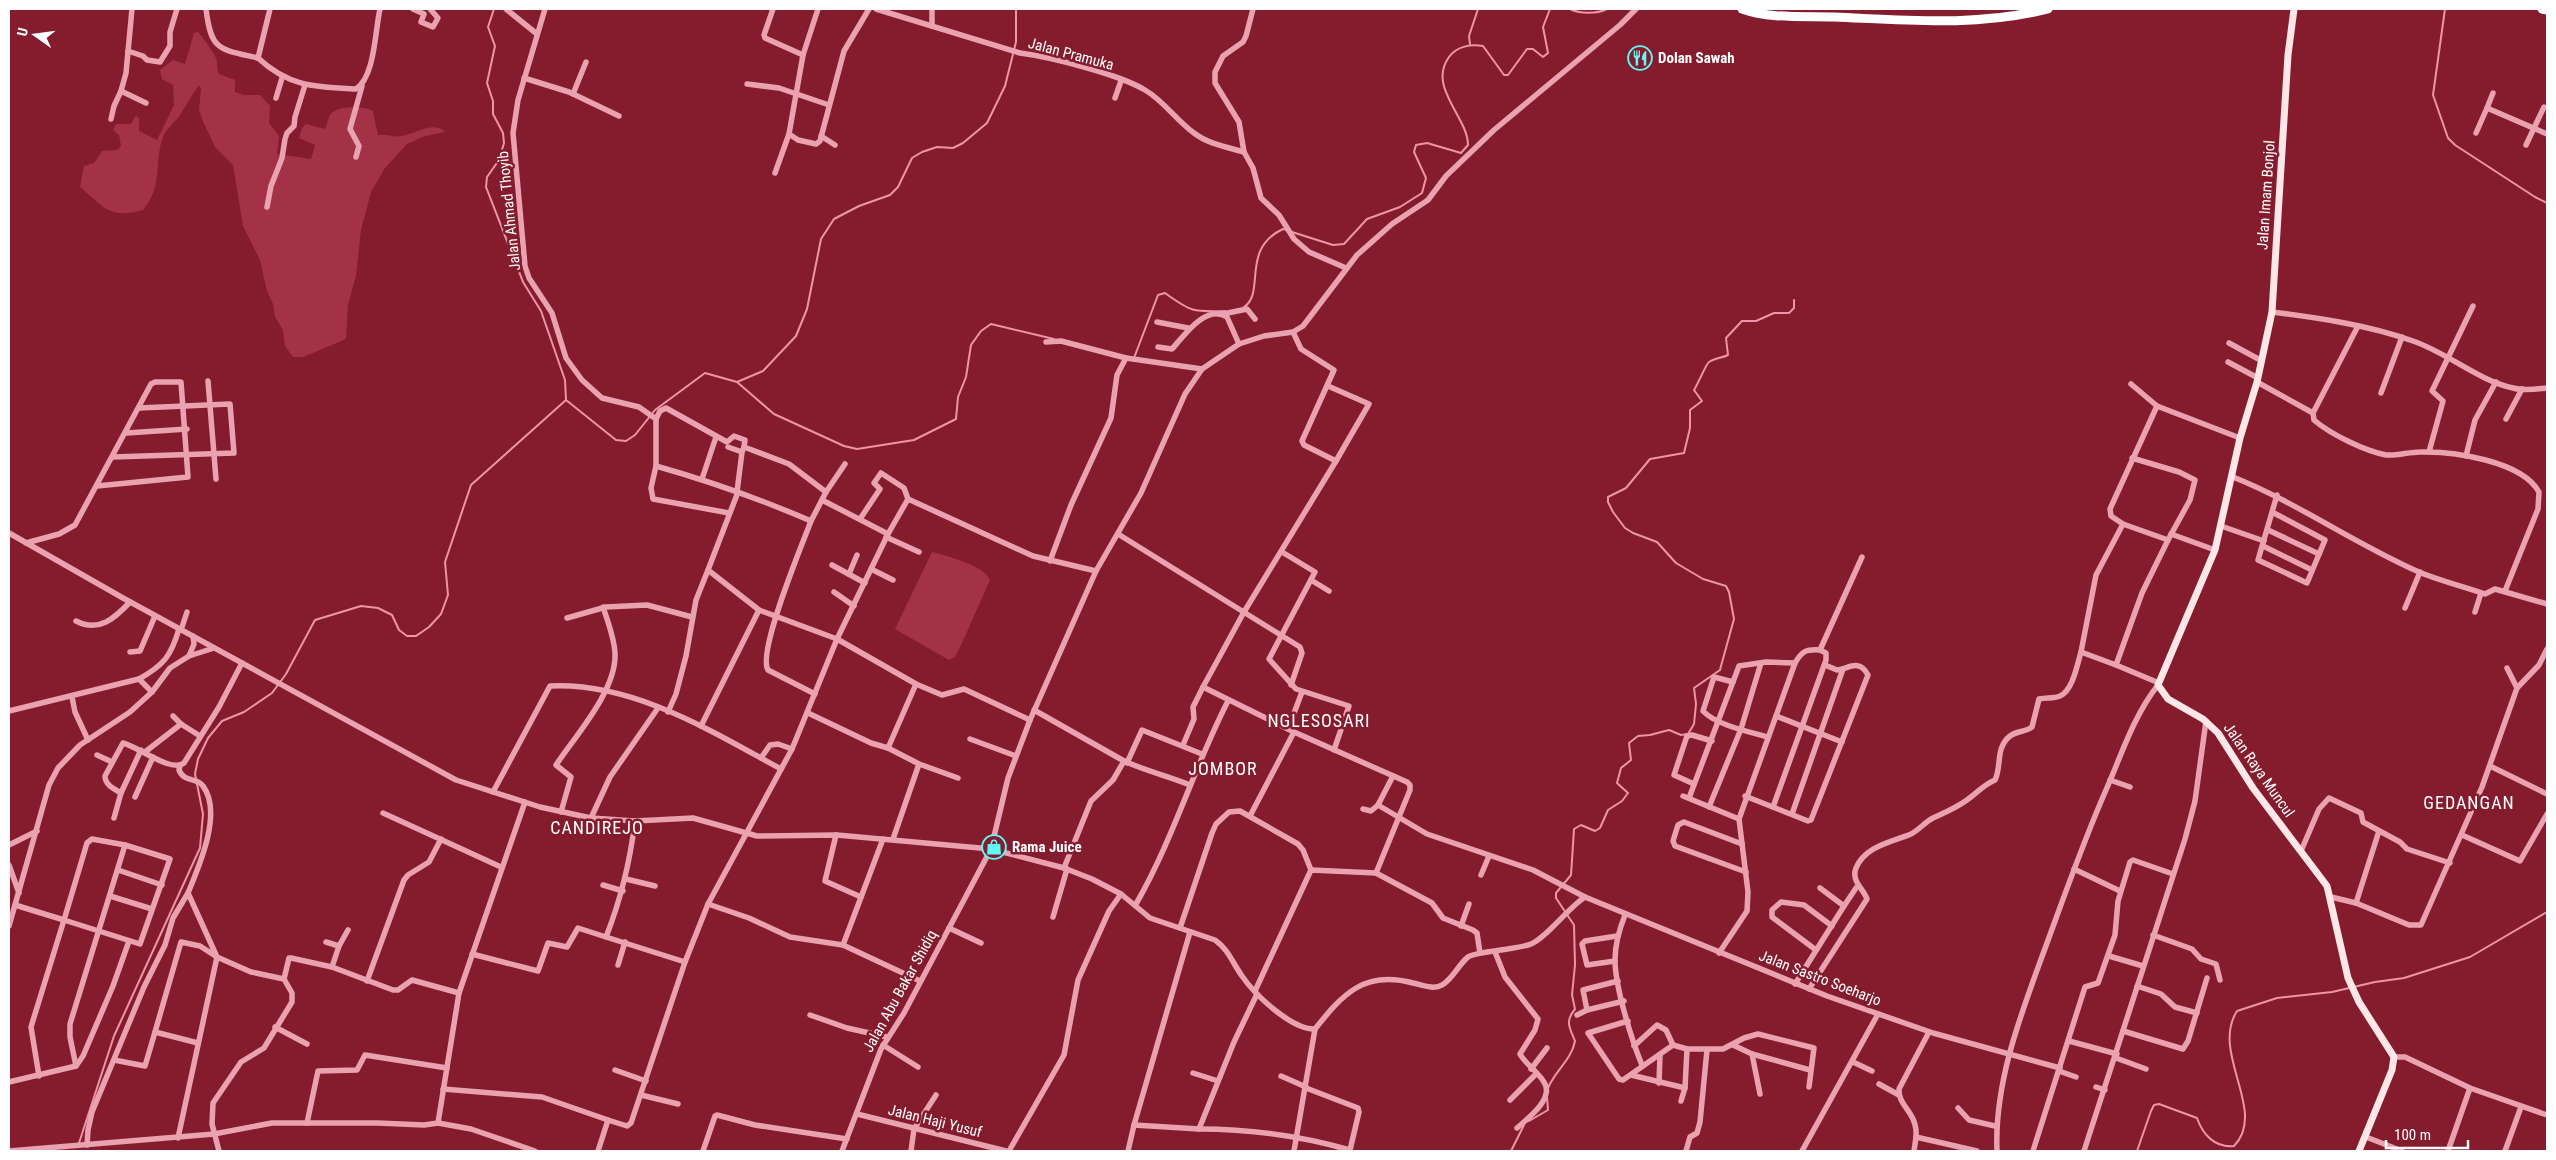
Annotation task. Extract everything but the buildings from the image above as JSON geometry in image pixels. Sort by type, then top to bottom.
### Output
[{"type":"highway","points":[[1742,9],[1774,15],[1947,22],[2048,9]]},
{"type":"highway","points":[[2542,9],[2547,10]]},
{"type":"main road","name":"Jalan Imam Bonjol","points":[[2257,380],[2272,312],[2288,55],[2294,9]]},
{"type":"main road","points":[[2158,684],[2215,550],[2240,438],[2257,380]]},
{"type":"main road","name":"Jalan Raya Muncul","points":[[2158,684],[2162,694],[2168,699],[2206,721],[2218,733],[2253,788],[2319,874],[2331,897],[2348,978],[2358,1002],[2394,1057]]},
{"type":"main road","points":[[2359,1151],[2392,1070],[2394,1057]]},
{"type":"street","points":[[111,120],[126,73],[132,9]]},
{"type":"street","points":[[128,51],[143,56],[147,60],[160,62],[170,46],[170,32],[177,9]]},
{"type":"street","points":[[206,9],[210,33],[220,48],[258,58],[282,78],[305,85],[356,89],[362,86]]},
{"type":"street","points":[[258,58],[270,9]]},
{"type":"street","points":[[356,157],[359,146],[350,128],[368,72],[380,9]]},
{"type":"street","points":[[413,9],[427,11]]},
{"type":"street","points":[[506,9],[537,34]]},
{"type":"street","name":"Jalan Ahmad Thoyib","points":[[544,9],[524,78],[515,114],[513,133],[518,207],[528,278],[552,313],[566,358],[582,380],[602,398],[639,408],[654,418]]},
{"type":"street","points":[[772,9],[764,37],[803,55]]},
{"type":"street","points":[[774,172],[789,134],[798,94],[803,55],[818,9]]},
{"type":"street","points":[[789,134],[798,140],[816,144],[820,141],[844,51],[869,9]]},
{"type":"street","name":"Jalan Pramuka","points":[[876,9],[1005,49],[1037,55],[1138,86],[1156,98],[1200,138],[1244,152]]},
{"type":"street","points":[[932,9],[932,26]]},
{"type":"street","points":[[1253,9],[1246,36],[1242,42],[1224,56],[1214,78],[1217,88],[1239,122],[1244,152],[1253,168],[1261,198],[1279,215],[1294,239],[1310,252],[1346,268]]},
{"type":"street","points":[[1046,342],[1061,341],[1126,358],[1202,369],[1239,344],[1264,336],[1293,332],[1303,326],[1346,268],[1378,236],[1428,200],[1446,176],[1494,130],[1620,25],[1636,9]]},
{"type":"street","points":[[574,94],[586,62]]},
{"type":"street","points":[[276,98],[282,78]]},
{"type":"street","points":[[524,78],[574,94],[619,116]]},
{"type":"street","points":[[1115,98],[1121,80]]},
{"type":"street","points":[[747,84],[779,88],[829,106]]},
{"type":"street","points":[[267,207],[271,186],[282,158],[285,139],[287,133],[294,126],[295,116],[305,85]]},
{"type":"street","points":[[120,91],[146,102]]},
{"type":"street","points":[[2476,132],[2493,93]]},
{"type":"street","points":[[2526,145],[2544,107]]},
{"type":"street","points":[[2487,108],[2547,134]]},
{"type":"street","points":[[821,136],[835,145]]},
{"type":"street","points":[[2429,452],[2443,401],[2432,392],[2447,357],[2473,306]]},
{"type":"street","points":[[1158,347],[1172,350],[1188,328],[1201,320],[1247,309],[1255,319]]},
{"type":"street","points":[[2272,312],[2323,318],[2402,337],[2426,346],[2496,382],[2522,389],[2547,388]]},
{"type":"street","points":[[1223,314],[1227,317],[1239,344]]},
{"type":"street","points":[[1157,322],[1188,328]]},
{"type":"street","points":[[2358,326],[2313,413],[2314,420],[2325,430],[2387,455],[2429,452],[2466,456],[2482,459],[2528,478],[2539,492],[2538,509],[2505,591]]},
{"type":"street","points":[[1293,332],[1301,349],[1334,370],[1302,441],[1304,445],[1336,461]]},
{"type":"street","points":[[2381,393],[2402,337]]},
{"type":"street","points":[[2229,343],[2262,361]]},
{"type":"street","points":[[1050,561],[1071,505],[1111,418],[1118,375],[1126,358]]},
{"type":"street","points":[[2228,362],[2313,413]]},
{"type":"street","name":"Jalan Abu Bakar Shidiq","points":[[842,1151],[872,1069],[883,1045],[904,1012],[991,849],[1016,756],[1034,710],[1096,571],[1141,493],[1177,409],[1202,369]]},
{"type":"street","points":[[208,381],[216,479]]},
{"type":"street","points":[[26,543],[72,528],[155,382],[181,382],[185,405],[188,454],[189,475],[186,479],[97,486]]},
{"type":"street","points":[[2466,456],[2475,420],[2496,382]]},
{"type":"street","points":[[2131,384],[2157,406],[2240,438]]},
{"type":"street","points":[[1183,745],[1194,719],[1192,708],[1244,612],[1282,552],[1369,405],[1328,386]]},
{"type":"street","points":[[2506,420],[2522,389]]},
{"type":"street","points":[[113,457],[234,452],[230,404],[139,408]]},
{"type":"street","points":[[2157,406],[2110,509],[2112,516],[2122,524],[2168,540]]},
{"type":"street","points":[[668,712],[676,694],[686,656],[692,617],[738,492],[745,440],[734,436],[727,442],[666,408],[660,411],[654,418],[656,466],[651,488],[653,499],[729,513]]},
{"type":"street","points":[[127,433],[186,429]]},
{"type":"street","points":[[702,478],[716,437]]},
{"type":"street","points":[[728,448],[743,449],[789,464],[826,492]]},
{"type":"street","points":[[2116,665],[2142,593],[2190,500],[2195,480],[2179,472],[2132,458]]},
{"type":"street","points":[[815,694],[767,669],[766,658],[776,617],[811,521],[826,492],[845,464]]},
{"type":"street","points":[[656,466],[702,478],[811,521]]},
{"type":"street","points":[[860,520],[880,489],[874,483],[881,473],[904,488],[908,500],[1050,561],[1096,571]]},
{"type":"street","points":[[2232,477],[2277,495],[2345,534],[2420,572],[2484,594],[2495,589],[2547,604]]},
{"type":"street","points":[[2272,512],[2324,540],[2305,584],[2260,562],[2264,543],[2268,530],[2272,512],[2277,495]]},
{"type":"street","points":[[822,500],[919,552]]},
{"type":"street","points":[[443,1089],[542,1097],[625,1126],[630,1125],[685,962],[708,904],[744,834],[792,749],[837,639],[887,535],[908,500]]},
{"type":"street","points":[[1809,989],[1867,899],[1856,881],[1855,874],[1857,866],[1863,859],[1877,846],[1912,833],[1932,818],[1968,800],[1981,787],[1995,780],[1998,771],[1998,757],[2002,746],[2010,736],[2032,727],[2039,699],[2059,696],[2064,692],[2072,679],[2081,652],[2096,575],[2122,524]]},
{"type":"street","points":[[2221,526],[2264,543],[2312,570]]},
{"type":"street","points":[[2268,530],[2319,554]]},
{"type":"street","points":[[9,533],[180,630],[351,721],[449,778],[524,802],[592,818],[635,821],[702,819],[744,834],[785,837],[836,835],[991,849],[1065,868],[1121,894],[1136,904],[1150,918],[1215,940],[1224,946],[1242,977],[1256,993],[1292,1023],[1301,1028],[1315,1029]]},
{"type":"street","points":[[1118,534],[1300,647],[1302,652],[1292,685]]},
{"type":"street","points":[[2171,534],[2215,550]]},
{"type":"street","points":[[1282,552],[1314,571],[1311,580],[1268,658],[1292,685],[1302,692],[1349,706],[1334,750]]},
{"type":"street","points":[[849,574],[857,555]]},
{"type":"street","points":[[1820,650],[1862,557]]},
{"type":"street","points":[[832,565],[865,583]]},
{"type":"street","points":[[871,569],[894,580]]},
{"type":"street","points":[[708,570],[759,610],[837,639],[916,684],[942,695],[964,689],[1030,720]]},
{"type":"street","points":[[2405,608],[2420,572]]},
{"type":"street","points":[[1311,580],[1330,591]]},
{"type":"street","points":[[834,592],[854,606]]},
{"type":"street","points":[[2475,612],[2481,592]]},
{"type":"street","points":[[76,621],[90,626],[104,624],[115,618],[130,602]]},
{"type":"street","points":[[567,618],[603,608],[647,605],[692,617]]},
{"type":"street","points":[[561,812],[571,777],[556,765],[606,690],[615,654],[603,608]]},
{"type":"street","points":[[701,726],[759,610]]},
{"type":"street","points":[[9,712],[139,679],[158,669],[171,652],[187,612]]},
{"type":"street","points":[[130,652],[140,652],[155,616]]},
{"type":"street","points":[[188,656],[194,644],[193,636]]},
{"type":"street","points":[[9,926],[50,785],[58,768],[88,740],[130,712],[152,692],[170,668],[188,656],[214,648]]},
{"type":"street","points":[[1719,953],[1747,910],[1748,892],[1739,819],[1745,796],[1795,663],[1801,653],[1808,649],[1820,650],[1827,656],[1825,665],[1773,807]]},
{"type":"street","points":[[2331,897],[2356,903],[2396,920],[2418,926],[2425,917],[2462,835],[2490,766],[2517,688],[2539,665],[2547,649]]},
{"type":"street","points":[[1997,1151],[1995,1126],[2010,1053],[2031,986],[2074,869],[2110,780],[2146,703],[2158,684],[2081,652]]},
{"type":"street","points":[[164,662],[170,668]]},
{"type":"street","points":[[87,1145],[92,1112],[147,980],[165,945],[173,918],[188,893],[207,842],[210,817],[208,797],[201,783],[188,780],[181,774],[180,766],[200,736],[242,663]]},
{"type":"street","points":[[1709,807],[1741,729],[1761,663]]},
{"type":"street","points":[[1739,819],[1686,797],[1694,784],[1712,741],[1741,665],[1795,663]]},
{"type":"street","points":[[1745,796],[1811,820],[1868,675],[1865,670],[1856,666],[1849,665],[1837,670],[1825,665]]},
{"type":"street","points":[[2507,668],[2517,688]]},
{"type":"street","points":[[1792,814],[1843,669]]},
{"type":"street","points":[[1733,682],[1714,677],[1703,707],[1705,713],[1720,721],[1768,737]]},
{"type":"street","points":[[139,679],[152,692]]},
{"type":"street","points":[[888,748],[916,684]]},
{"type":"street","points":[[493,792],[549,686],[569,685],[606,690],[658,708],[701,726],[781,769]]},
{"type":"street","points":[[1203,687],[1291,731],[1410,785],[1399,818],[1376,873]]},
{"type":"street","points":[[1250,816],[1291,731],[1302,692]]},
{"type":"street","points":[[72,696],[75,712],[88,740]]},
{"type":"street","points":[[1136,904],[1157,864],[1202,754],[1228,700]]},
{"type":"street","points":[[592,818],[610,777],[658,708]]},
{"type":"street","points":[[1034,710],[1125,762],[1156,775],[1168,776],[1190,785]]},
{"type":"street","points":[[808,713],[871,743],[888,748],[919,764],[958,778]]},
{"type":"street","points":[[173,716],[181,724],[200,736]]},
{"type":"street","points":[[1776,716],[1842,742]]},
{"type":"street","points":[[2084,1151],[2116,1056],[2195,801],[2206,721]]},
{"type":"street","points":[[114,818],[121,793],[143,751],[181,724]]},
{"type":"street","points":[[1053,917],[1065,868],[1090,801],[1113,780],[1142,730],[1202,754]]},
{"type":"street","points":[[1694,784],[1674,775],[1687,736],[1692,735],[1712,741]]},
{"type":"street","points":[[970,739],[1016,756]]},
{"type":"street","points":[[121,793],[110,787],[105,779],[123,743],[165,763],[180,766]]},
{"type":"street","points":[[762,758],[770,745],[778,744],[792,749]]},
{"type":"street","points":[[97,755],[112,762]]},
{"type":"street","points":[[134,797],[153,757]]},
{"type":"street","points":[[892,839],[919,764]]},
{"type":"street","points":[[2490,766],[2547,794]]},
{"type":"street","points":[[1363,809],[1371,811],[1378,805],[1393,776]]},
{"type":"street","points":[[2110,780],[2130,787]]},
{"type":"street","points":[[2301,851],[2319,809],[2329,798],[2361,813],[2363,822],[2400,842],[2407,849],[2450,863]]},
{"type":"street","points":[[438,1123],[459,993],[524,802]]},
{"type":"street","name":"Jalan Sastro Soeharjo","points":[[1378,805],[1427,834],[1533,870],[1625,915],[1795,984],[1929,1032],[2010,1053],[2076,1077]]},
{"type":"street","points":[[1180,928],[1216,824],[1229,812],[1234,810],[1250,816],[1298,844],[1303,850],[1311,870],[1245,1015],[1199,1129]]},
{"type":"street","points":[[383,813],[502,867]]},
{"type":"street","points":[[2462,835],[2520,861],[2547,814]]},
{"type":"street","points":[[606,936],[623,891],[635,821]]},
{"type":"street","points":[[1742,844],[1684,822],[1678,825],[1673,841],[1675,846],[1746,872]]},
{"type":"street","points":[[9,844],[37,831]]},
{"type":"street","points":[[2356,903],[2379,831]]},
{"type":"street","points":[[836,835],[825,881],[861,897]]},
{"type":"street","points":[[15,905],[64,920],[98,932],[140,943],[170,859],[126,845],[95,838],[87,843],[64,920],[31,1027],[39,1076]]},
{"type":"street","points":[[843,945],[883,838]]},
{"type":"street","points":[[367,981],[404,880],[408,875],[429,862],[441,839]]},
{"type":"street","points":[[76,1066],[70,1037],[70,1024],[126,845]]},
{"type":"street","points":[[1481,875],[1489,856]]},
{"type":"street","points":[[2033,1151],[2086,986],[2098,983],[2109,956],[2118,925],[2116,909],[2120,891],[2131,860],[2173,874]]},
{"type":"street","points":[[9,865],[19,893]]},
{"type":"street","points":[[2074,869],[2120,891]]},
{"type":"street","points":[[118,870],[162,885]]},
{"type":"street","points":[[1311,870],[1376,873],[1432,903],[1441,917],[1477,933],[1480,953]]},
{"type":"street","points":[[626,879],[655,886]]},
{"type":"street","points":[[603,885],[623,891]]},
{"type":"street","points":[[1820,888],[1844,906]]},
{"type":"street","points":[[1795,984],[1856,888]]},
{"type":"street","points":[[178,1138],[218,957],[188,893]]},
{"type":"street","points":[[1008,1151],[1064,1055],[1078,980],[1109,911],[1121,894]]},
{"type":"street","points":[[110,896],[152,909]]},
{"type":"street","points":[[1294,1151],[1315,1029],[1340,999],[1362,983],[1394,980],[1432,987],[1441,986],[1469,957],[1480,953],[1495,952],[1531,944],[1569,908],[1585,897]]},
{"type":"street","points":[[1816,950],[1772,917],[1772,910],[1781,902],[1799,903],[1832,926]]},
{"type":"street","points":[[708,904],[749,918],[790,937],[843,945],[920,981]]},
{"type":"street","points":[[1461,926],[1469,904]]},
{"type":"street","points":[[1625,915],[1617,936],[1615,961],[1634,1046],[1642,1066]]},
{"type":"street","points":[[472,954],[538,971],[548,943],[567,947],[578,928],[685,962]]},
{"type":"street","points":[[949,928],[982,943]]},
{"type":"street","points":[[332,967],[348,930]]},
{"type":"street","points":[[1128,1151],[1190,932]]},
{"type":"street","points":[[2153,935],[2192,949],[2201,959],[2216,964],[2220,980]]},
{"type":"street","points":[[1615,961],[1587,965],[1582,944],[1585,941],[1617,936]]},
{"type":"street","points":[[9,1082],[76,1066],[83,1056],[113,986],[128,941]]},
{"type":"street","points":[[114,1060],[145,1066],[181,942],[200,946],[218,957],[251,972],[284,979]]},
{"type":"street","points":[[326,942],[340,946]]},
{"type":"street","points":[[618,965],[625,942]]},
{"type":"street","points":[[1495,952],[1505,977],[1538,1019],[1534,1030],[1520,1051],[1521,1057],[1546,1085],[1546,1094],[1537,1109],[1517,1128]]},
{"type":"street","points":[[2109,956],[2144,966]]},
{"type":"street","points":[[219,1151],[211,1116],[213,1103],[242,1062],[264,1048],[293,998],[284,979],[289,958],[332,967],[396,991],[414,980],[459,993]]},
{"type":"street","points":[[2123,1031],[2183,1049],[2197,1013],[2207,978]]},
{"type":"street","points":[[1588,1010],[1583,990],[1618,981]]},
{"type":"street","points":[[2137,986],[2161,994],[2175,1007],[2197,1013]]},
{"type":"street","points":[[1577,1015],[1588,1010],[1624,1001]]},
{"type":"street","points":[[1802,1151],[1878,1014]]},
{"type":"street","points":[[810,1015],[850,1028],[888,1037]]},
{"type":"street","points":[[1628,1021],[1588,1034],[1616,1077],[1623,1080],[1673,1046],[1687,1049],[1723,1050],[1744,1038],[1758,1034],[1814,1048],[1809,1088]]},
{"type":"street","points":[[1634,1046],[1657,1025],[1666,1030],[1673,1046]]},
{"type":"street","points":[[275,1027],[307,1044]]},
{"type":"street","points":[[155,1032],[198,1043]]},
{"type":"street","points":[[1899,1095],[1900,1086],[1929,1032]]},
{"type":"street","points":[[2068,1041],[2116,1056],[2146,1069]]},
{"type":"street","points":[[883,1045],[918,1067]]},
{"type":"street","points":[[1733,1045],[1752,1054],[1810,1070]]},
{"type":"street","points":[[1531,1068],[1547,1048]]},
{"type":"street","points":[[1681,1100],[1684,1088],[1687,1049]]},
{"type":"street","points":[[1686,1151],[1690,1138],[1697,1133],[1700,1122],[1707,1050]]},
{"type":"street","points":[[1659,1082],[1660,1054]]},
{"type":"street","points":[[1752,1054],[1760,1094]]},
{"type":"street","points":[[307,1123],[318,1071],[356,1070],[365,1056],[447,1068]]},
{"type":"street","points":[[2394,1057],[2406,1058],[2470,1088],[2547,1115]]},
{"type":"street","points":[[1853,1062],[1872,1071]]},
{"type":"street","points":[[614,1070],[646,1081]]},
{"type":"street","points":[[1192,1073],[1218,1082]]},
{"type":"street","points":[[1510,1100],[1536,1074]]},
{"type":"street","points":[[1632,1075],[1684,1088]]},
{"type":"street","points":[[1134,1125],[1236,1129],[1296,1136],[1350,1150],[1359,1112],[1356,1107],[1281,1076]]},
{"type":"street","points":[[1879,1084],[1899,1095],[1915,1119],[1916,1137],[1914,1151]]},
{"type":"street","points":[[2096,1087],[2105,1090]]},
{"type":"street","points":[[2448,1151],[2470,1088]]},
{"type":"street","points":[[641,1095],[678,1104]]},
{"type":"street","points":[[911,1151],[914,1129],[936,1095]]},
{"type":"street","points":[[2504,1151],[2520,1107]]},
{"type":"street","points":[[1958,1108],[1969,1120],[1995,1126]]},
{"type":"street","name":"Jalan Haji Yusuf","points":[[857,1114],[1008,1151]]},
{"type":"street","points":[[703,1151],[715,1116],[717,1115],[755,1125],[847,1139]]},
{"type":"street","points":[[598,1151],[608,1120]]},
{"type":"street","points":[[9,1151],[178,1138],[214,1134],[272,1123],[424,1125],[438,1123],[471,1129],[535,1151]]},
{"type":"street","points":[[1916,1137],[1977,1151]]},
{"type":"street","points":[[2366,1137],[2402,1151]]},
{"type":"shaded area","points":[[198,32],[217,60],[219,74],[235,80],[235,92],[244,95],[260,95],[270,106],[269,123],[279,136],[277,154],[311,159],[315,145],[299,138],[302,128],[306,124],[325,129],[331,114],[334,111],[345,108],[358,107],[373,111],[378,135],[407,135],[430,127],[441,129],[445,132],[425,136],[407,144],[385,168],[371,192],[361,230],[356,275],[348,305],[346,339],[303,357],[293,357],[285,346],[283,330],[275,317],[260,260],[243,226],[233,165],[215,147],[199,110],[201,89],[199,85],[180,115],[163,136],[156,184],[143,210],[122,213],[108,210],[80,187],[84,166],[94,163],[102,151],[117,150],[121,146],[119,135],[113,130],[116,124],[131,124],[136,115],[139,119],[139,131],[157,140],[174,105],[173,85],[162,79],[160,70],[173,60],[185,64],[194,33]]},
{"type":"shaded area","points":[[932,552],[973,566],[981,570],[990,580],[955,657],[949,660],[895,629]]},
{"type":"waterway","points":[[494,9],[488,27],[495,46],[487,83],[493,101],[493,114],[503,133],[504,143],[499,160],[487,177],[486,187],[523,282],[541,311],[565,380],[566,400]]},
{"type":"waterway","points":[[737,382],[763,371],[796,336],[807,309],[821,239],[834,219],[859,206],[890,195],[898,187],[912,158],[937,147],[953,148],[963,143],[987,123],[1005,86],[1016,42],[1016,9]]},
{"type":"waterway","points":[[1470,44],[1469,36],[1478,9]]},
{"type":"waterway","points":[[1292,232],[1333,245],[1344,244],[1367,219],[1400,207],[1422,193],[1426,178],[1414,152],[1416,145],[1427,143],[1461,153],[1468,145],[1462,124],[1445,91],[1444,68],[1449,57],[1456,50],[1464,47],[1483,46],[1504,75],[1508,75],[1527,49],[1533,49],[1543,57],[1548,53],[1543,27],[1550,9]]},
{"type":"waterway","points":[[1570,9],[1588,13],[1607,9]]},
{"type":"waterway","points":[[2445,9],[2433,95],[2448,138],[2455,145],[2547,203]]},
{"type":"waterway","points":[[1244,307],[1250,300],[1253,292],[1258,259],[1262,248],[1270,238],[1283,229],[1287,230]]},
{"type":"waterway","points":[[1134,358],[1158,295],[1165,293],[1193,310],[1225,311]]},
{"type":"waterway","points":[[1548,1088],[1570,1054],[1575,1041],[1569,1024],[1570,1017],[1575,1009],[1572,995],[1575,965],[1574,925],[1556,898],[1556,893],[1571,875],[1574,829],[1581,825],[1595,831],[1600,828],[1608,810],[1622,801],[1628,793],[1617,783],[1621,768],[1631,760],[1629,743],[1638,736],[1669,730],[1681,735],[1688,734],[1694,724],[1696,704],[1694,688],[1720,670],[1734,619],[1729,592],[1726,586],[1703,579],[1676,563],[1657,542],[1625,528],[1613,512],[1608,502],[1608,497],[1626,488],[1650,459],[1684,453],[1690,428],[1690,410],[1702,401],[1694,390],[1709,362],[1728,355],[1726,338],[1742,321],[1756,321],[1774,313],[1789,313],[1794,308],[1794,300]]},
{"type":"waterway","points":[[79,1143],[114,1036],[200,848],[203,814],[195,774],[198,759],[208,738],[222,721],[244,712],[272,693],[286,674],[315,620],[361,606],[378,608],[392,615],[399,630],[407,636],[416,636],[429,627],[441,614],[448,595],[445,562],[471,485],[566,400],[616,440],[626,441],[635,435],[655,410],[705,373],[737,382],[774,414],[844,446],[857,449],[914,440],[956,419],[958,397],[966,377],[971,345],[981,331],[991,324],[1054,339]]},
{"type":"waterway","points":[[2137,1151],[2151,1111],[2154,1105],[2159,1104],[2197,1118],[2206,1135],[2216,1143],[2234,1146],[2243,1132],[2245,1116],[2243,1099],[2230,1045],[2231,1027],[2237,1011],[2277,998],[2332,992],[2375,982],[2404,978],[2470,957],[2547,912]]},
{"type":"waterway","points":[[1529,1121],[1548,1110],[1547,1097]]},
{"type":"waterway","points":[[1511,1151],[1524,1125]]},
{"type":"place","name":"Dolan Sawah","points":[[1640,58]]},
{"type":"place","name":"Rama Juice","points":[[994,847]]},
{"type":"district","name":"NGLESOSARI","points":[[1319,721]]},
{"type":"district","name":"JOMBOR","points":[[1223,769]]},
{"type":"district","name":"GEDANGAN","points":[[2469,803]]},
{"type":"district","name":"CANDIREJO","points":[[597,828]]}]
